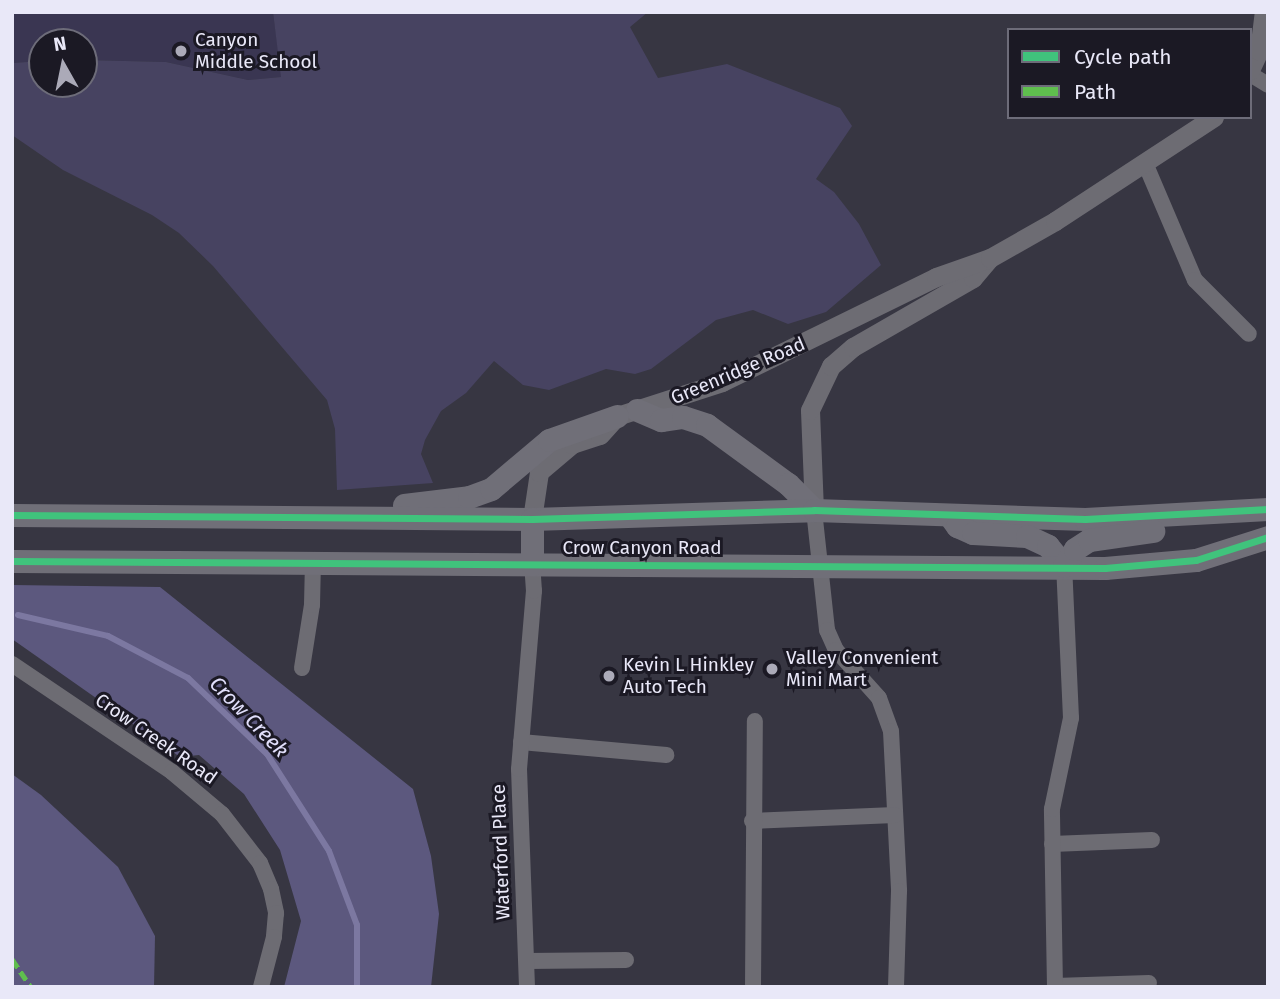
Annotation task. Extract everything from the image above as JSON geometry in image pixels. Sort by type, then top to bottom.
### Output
[{"type":"main road","points":[[352,517],[395,506],[469,497],[491,489],[548,440],[627,413],[661,420],[682,417],[707,425],[788,484],[814,510]]},
{"type":"main road","name":"Crow Canyon Road","points":[[12,515],[533,519],[814,510],[1086,519],[1268,509]]},
{"type":"main road","points":[[949,515],[957,526],[973,533],[1027,536],[1048,546],[1064,566],[1076,549],[1089,540],[1171,529],[1229,512]]},
{"type":"main road","points":[[532,564],[533,519]]},
{"type":"main road","name":"Crow Canyon Road","points":[[12,561],[1064,566],[1196,561],[1268,537]]},
{"type":"street","points":[[1252,67],[1259,51],[1264,12]]},
{"type":"street","points":[[1252,73],[1268,85]]},
{"type":"street","name":"Greenridge Road","points":[[533,519],[539,472],[572,443],[600,435],[627,413],[722,382],[936,277],[990,258],[1145,163],[1211,119]]},
{"type":"street","points":[[1145,163],[1195,280],[1249,334]]},
{"type":"street","name":"Greenridge Road","points":[[814,510],[810,410],[831,366],[853,347],[973,278],[990,258]]},
{"type":"street","points":[[814,510],[827,630],[836,650],[869,684],[887,713],[899,891],[896,987]]},
{"type":"street","points":[[302,668],[312,606],[313,562]]},
{"type":"street","name":"Waterford Place","points":[[527,987],[521,742],[534,591],[532,564]]},
{"type":"street","points":[[1064,566],[1071,718],[1054,789],[1052,844],[1055,986],[1149,983]]},
{"type":"street","name":"Crow Creek Road","points":[[12,664],[173,772],[222,814],[260,863],[271,889],[276,913],[275,937],[261,987]]},
{"type":"street","points":[[753,987],[752,821],[755,721]]},
{"type":"street","points":[[521,742],[666,755]]},
{"type":"street","points":[[752,821],[894,815]]},
{"type":"street","points":[[1052,844],[1152,840]]},
{"type":"street","points":[[527,961],[626,961]]},
{"type":"shaded area","name":"Canyon Middle School","points":[[12,12],[273,12],[282,77],[248,80],[166,62],[98,60],[98,28],[28,28],[28,62],[12,63]]},
{"type":"shaded area","points":[[273,12],[648,12],[630,27],[658,78],[727,64],[840,108],[852,126],[816,179],[834,192],[859,224],[881,265],[826,312],[788,324],[753,310],[716,320],[651,369],[635,374],[606,369],[549,390],[523,385],[494,361],[466,393],[441,411],[425,440],[421,454],[433,483],[337,490],[335,429],[327,400],[213,266],[179,233],[152,215],[63,170],[12,135],[12,63],[28,62],[28,98],[98,98],[98,60],[166,62],[248,80],[281,77]]},
{"type":"shaded area","points":[[12,585],[160,587],[413,789],[431,856],[439,914],[431,987],[284,987],[301,921],[280,850],[244,794],[199,755],[180,757],[12,639]]},
{"type":"shaded area","points":[[12,774],[41,795],[118,867],[155,936],[154,987],[12,987]]},
{"type":"waterway","name":"Crow Creek","points":[[18,615],[108,636],[188,678],[267,754],[329,851],[357,925],[357,987]]},
{"type":"marked path","points":[[12,959],[31,987]]},
{"type":"cycle path","points":[[12,515],[532,519],[814,510],[1085,519],[1268,509]]},
{"type":"cycle path","points":[[12,561],[1105,568],[1196,560],[1268,537]]},
{"type":"place","name":"Canyon Middle School","points":[[181,51]]},
{"type":"place","name":"Valley Convenient Mini Mart","points":[[772,669]]},
{"type":"place","name":"Kevin L Hinkley Auto Tech","points":[[609,676]]}]
